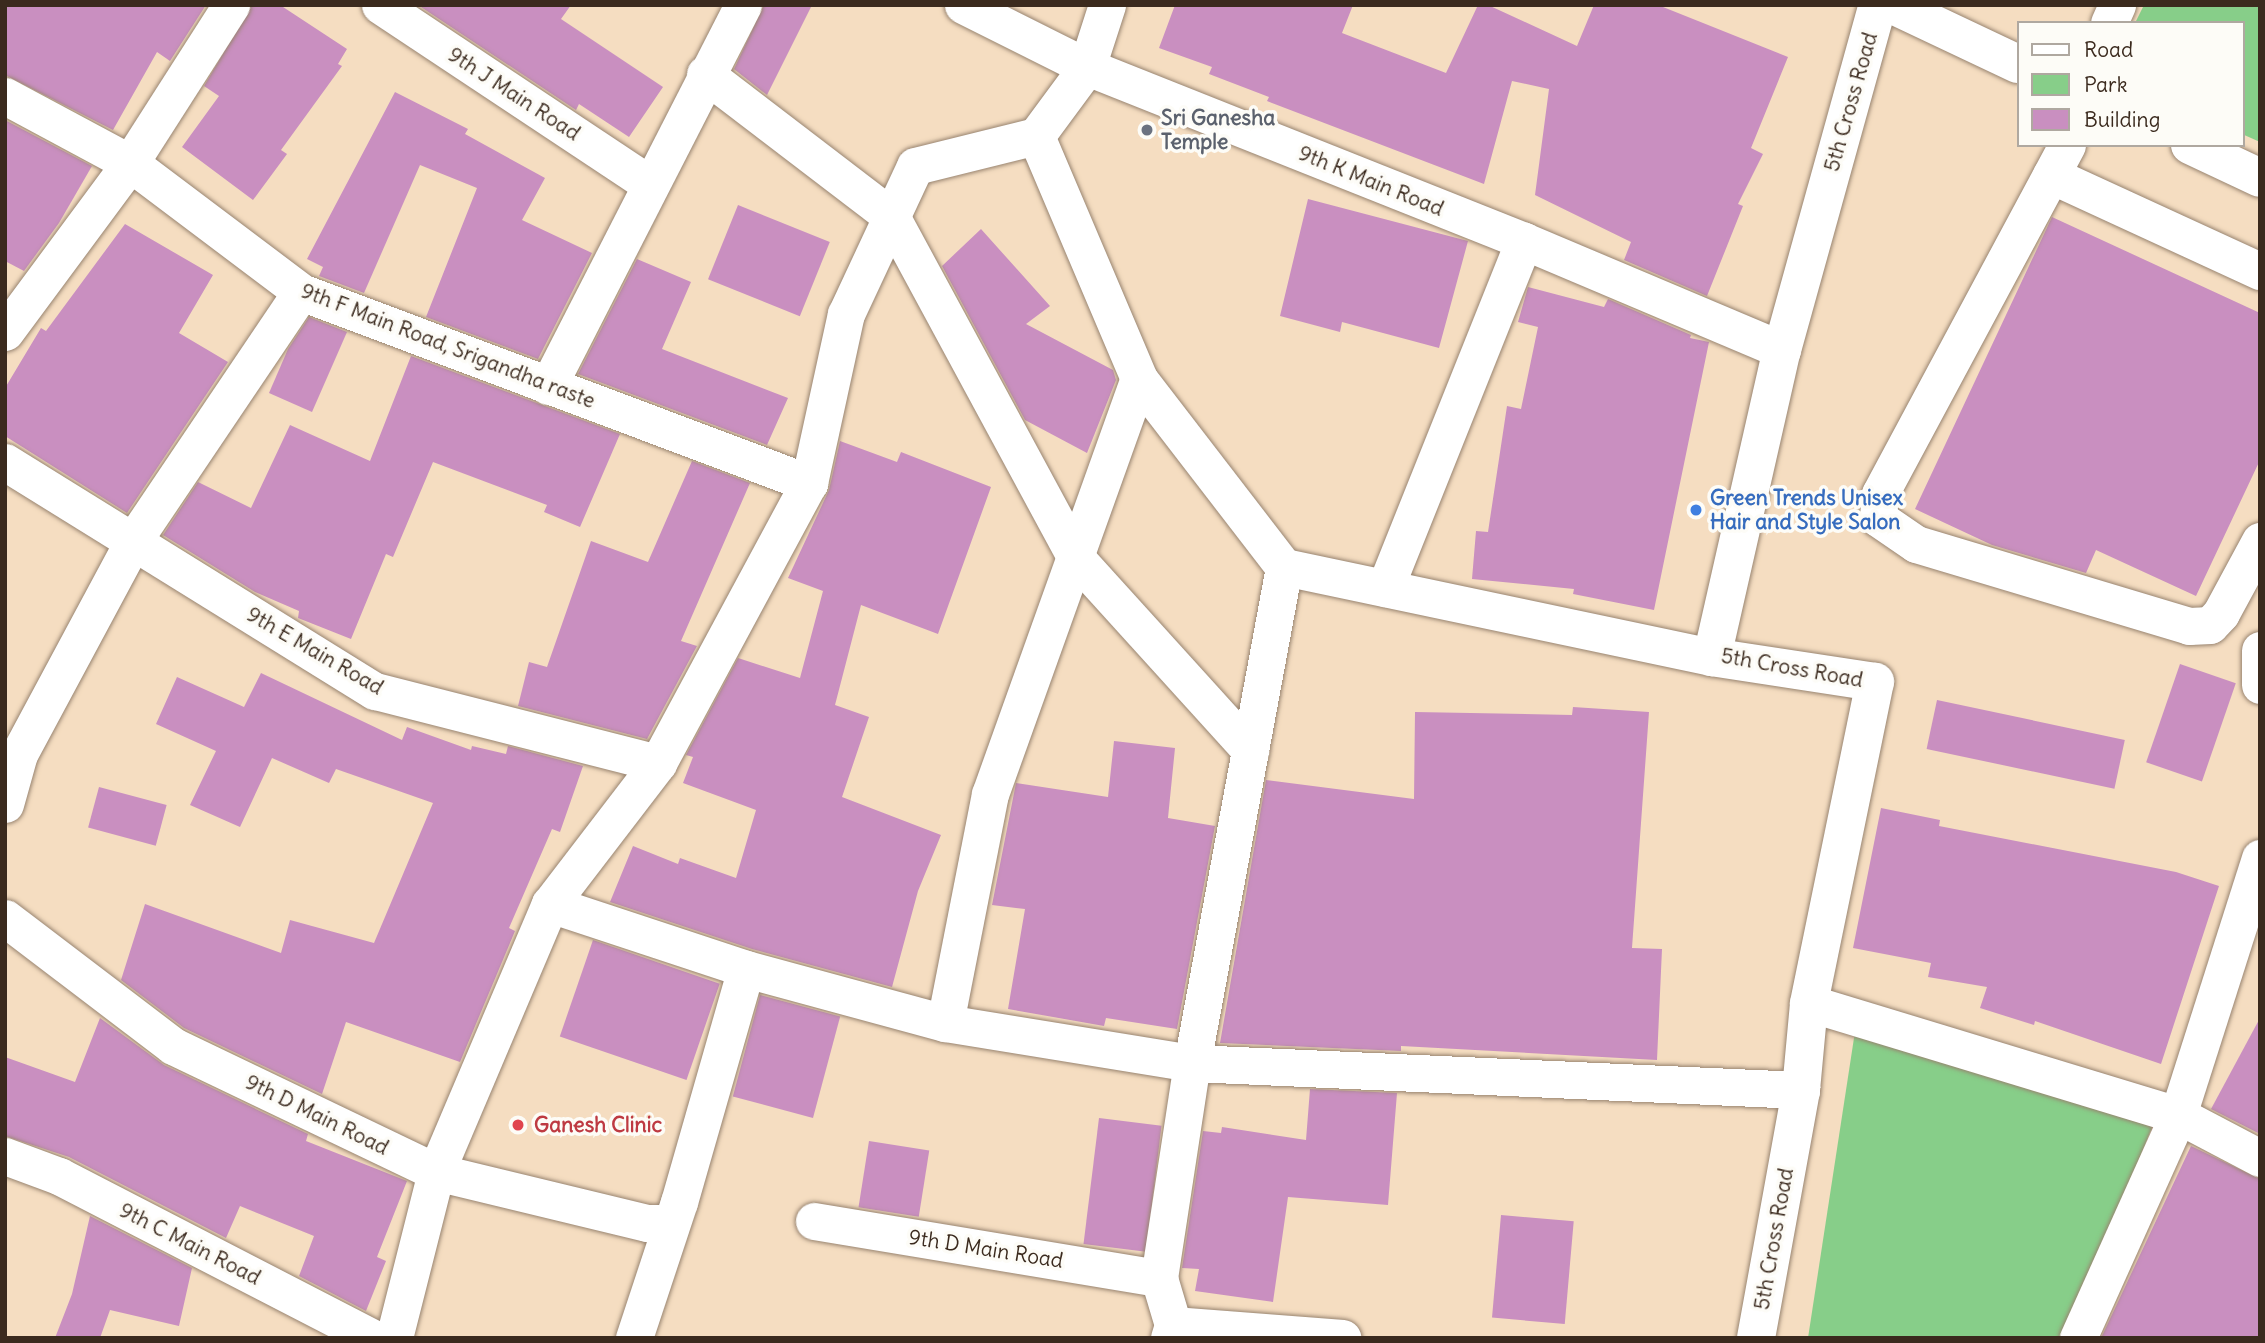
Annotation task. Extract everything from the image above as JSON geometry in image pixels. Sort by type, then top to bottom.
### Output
[{"type":"street","points":[[5,332],[130,163],[231,5]]},
{"type":"street","name":"9th J Main Road","points":[[380,5],[648,183]]},
{"type":"street","points":[[548,386],[648,183],[743,5]]},
{"type":"street","name":"9th K Main Road","points":[[963,5],[1087,68],[1524,241],[1782,350]]},
{"type":"street","points":[[394,1338],[436,1172],[550,904],[658,763],[809,483],[846,314],[915,166],[1037,136],[1087,68],[1107,5]]},
{"type":"street","name":"5th Cross Road","points":[[1756,1338],[1801,1090],[1809,1003],[1875,682],[1712,657],[1782,350],[1878,5]]},
{"type":"street","points":[[1893,5],[2016,63]]},
{"type":"street","points":[[2110,21],[2117,5]]},
{"type":"street","points":[[705,74],[891,216],[1075,557],[1250,750]]},
{"type":"street","name":"9th F Main Road, Srigandha raste","points":[[5,96],[130,163],[301,292],[809,483]]},
{"type":"street","points":[[1037,136],[1139,379],[1284,567],[1712,657]]},
{"type":"street","points":[[2194,147],[2260,178]]},
{"type":"street","points":[[2260,271],[2059,160],[1880,494],[1878,518],[1916,544],[2189,626],[2210,625],[2221,613],[2239,586],[2260,541]]},
{"type":"street","points":[[1385,588],[1524,241]]},
{"type":"street","points":[[5,804],[19,754],[133,541],[301,292]]},
{"type":"street","points":[[945,1023],[990,794],[1139,379]]},
{"type":"street","name":"9th E Main Road","points":[[5,461],[375,691],[658,763]]},
{"type":"street","points":[[1284,567],[1192,1063],[1159,1278],[1171,1331],[1343,1338]]},
{"type":"street","points":[[2260,650],[2260,685]]},
{"type":"street","points":[[2078,1338],[2178,1115],[2260,858]]},
{"type":"street","points":[[550,904],[746,969],[945,1023],[1192,1063],[1801,1090]]},
{"type":"street","name":"9th D Main Road","points":[[5,918],[173,1046],[436,1172],[648,1223],[668,1223]]},
{"type":"street","points":[[634,1338],[668,1223],[679,1202],[746,969]]},
{"type":"street","points":[[1809,1003],[2178,1115],[2260,1158]]},
{"type":"street","name":"9th C Main Road","points":[[5,1156],[59,1176],[373,1338]]},
{"type":"street","name":"9th D Main Road","points":[[814,1220],[1159,1278]]},
{"type":"green space","points":[[2144,5],[2260,5],[2260,142],[2244,135],[2244,21],[2136,21]]},
{"type":"green space","points":[[1856,1025],[2152,1127],[2068,1338],[1808,1338]]},
{"type":"building","points":[[5,5],[206,5],[170,61],[157,52],[113,130],[5,75]]},
{"type":"building","points":[[252,5],[280,5],[347,49],[338,64],[342,66],[281,150],[287,154],[253,200],[182,147],[219,96],[204,86]]},
{"type":"building","points":[[418,5],[571,5],[561,19],[663,87],[629,137],[579,104],[576,110]]},
{"type":"building","points":[[764,5],[812,5],[767,95],[734,69]]},
{"type":"building","points":[[1175,5],[1353,5],[1342,33],[1446,73],[1478,5],[1488,5],[1577,46],[1594,5],[1658,5],[1788,57],[1751,148],[1763,154],[1738,204],[1743,206],[1707,296],[1624,260],[1631,242],[1535,195],[1549,89],[1512,81],[1484,184],[1267,101],[1269,97],[1209,74],[1212,67],[1159,48]]},
{"type":"building","points":[[395,92],[468,129],[465,134],[545,178],[522,220],[592,253],[538,359],[426,317],[477,188],[420,165],[364,293],[319,276],[323,267],[307,259]]},
{"type":"building","points":[[5,120],[92,166],[59,223],[24,271],[5,261]]},
{"type":"building","points":[[1308,199],[1468,241],[1439,348],[1342,322],[1340,332],[1280,316]]},
{"type":"building","points":[[738,205],[830,242],[800,316],[708,279]]},
{"type":"building","points":[[2052,217],[2260,313],[2260,460],[2196,596],[2096,550],[2086,573],[1992,545],[1915,509]]},
{"type":"building","points":[[125,224],[213,275],[179,333],[228,362],[127,513],[5,436],[5,388],[41,328],[46,331]]},
{"type":"building","points":[[981,229],[1050,306],[1026,324],[1113,370],[1116,380],[1087,453],[1025,420],[942,266]]},
{"type":"building","points":[[637,259],[691,282],[662,349],[788,398],[767,445],[578,374]]},
{"type":"building","points":[[1528,287],[1604,307],[1608,299],[1691,335],[1690,338],[1709,342],[1654,610],[1573,594],[1574,589],[1472,579],[1476,531],[1488,532],[1507,406],[1521,409],[1538,327],[1518,322]]},
{"type":"building","points":[[309,317],[347,332],[312,412],[269,393],[288,349]]},
{"type":"building","points":[[411,356],[620,434],[580,527],[544,512],[547,505],[433,462],[393,557],[386,554],[351,639],[298,618],[299,611],[255,592],[163,535],[198,482],[251,508],[290,425],[370,461]]},
{"type":"building","points":[[840,441],[897,462],[901,452],[991,487],[938,634],[861,605],[835,705],[869,717],[842,797],[941,835],[918,891],[892,987],[752,949],[610,902],[633,846],[678,864],[680,858],[736,878],[756,810],[683,783],[693,757],[686,755],[738,658],[800,678],[823,591],[788,578],[829,490]]},
{"type":"building","points":[[692,461],[750,483],[681,641],[697,646],[647,739],[518,706],[529,662],[547,667],[591,541],[648,562]]},
{"type":"building","points":[[2180,664],[2236,683],[2202,782],[2146,762]]},
{"type":"building","points":[[261,673],[402,740],[407,727],[471,750],[472,746],[506,754],[508,746],[583,766],[560,832],[552,829],[509,928],[515,931],[460,1062],[346,1022],[322,1094],[184,1028],[121,980],[145,904],[281,953],[290,920],[374,943],[433,803],[336,769],[329,783],[272,758],[240,827],[190,805],[216,751],[156,724],[177,677],[244,707]]},
{"type":"building","points":[[1937,700],[2125,740],[2114,789],[1927,749]]},
{"type":"building","points":[[1573,707],[1649,712],[1632,948],[1662,949],[1657,1060],[1401,1046],[1401,1051],[1220,1043],[1266,780],[1414,799],[1415,712],[1572,715]]},
{"type":"building","points":[[1114,741],[1175,748],[1168,818],[1215,826],[1177,1029],[1106,1018],[1104,1026],[1008,1009],[1025,909],[992,905],[1016,783],[1108,797]]},
{"type":"building","points":[[99,787],[167,805],[156,846],[88,828]]},
{"type":"building","points":[[1881,808],[1940,820],[1939,826],[2176,872],[2219,886],[2161,1064],[2035,1021],[2034,1025],[1980,1008],[1987,987],[1928,977],[1931,963],[1853,948]]},
{"type":"building","points":[[593,940],[720,984],[686,1080],[560,1036]]},
{"type":"building","points":[[760,995],[840,1016],[813,1118],[733,1096]]},
{"type":"building","points":[[100,1018],[164,1065],[308,1134],[306,1141],[407,1181],[377,1257],[386,1261],[366,1311],[299,1276],[314,1236],[240,1206],[226,1238],[69,1157],[5,1136],[5,1057],[75,1082]]},
{"type":"building","points":[[2260,1018],[2260,1134],[2211,1109]]},
{"type":"building","points":[[1310,1089],[1397,1093],[1388,1205],[1288,1197],[1273,1302],[1195,1291],[1199,1269],[1182,1268],[1203,1131],[1221,1133],[1222,1127],[1306,1140]]},
{"type":"building","points":[[1099,1118],[1162,1126],[1146,1252],[1084,1244]]},
{"type":"building","points":[[869,1141],[929,1151],[919,1217],[859,1207]]},
{"type":"building","points":[[2191,1146],[2260,1179],[2260,1338],[2101,1338]]},
{"type":"building","points":[[1501,1215],[1574,1221],[1565,1324],[1492,1318]]},
{"type":"building","points":[[90,1216],[192,1268],[179,1326],[110,1310],[100,1338],[55,1338],[72,1294]]},
{"type":"place","name":"Sri Ganesha Temple","points":[[1147,130]]},
{"type":"place","name":"Green Trends Unisex Hair and Style Salon","points":[[1696,510]]},
{"type":"place","name":"Ganesh Clinic","points":[[518,1125]]}]
